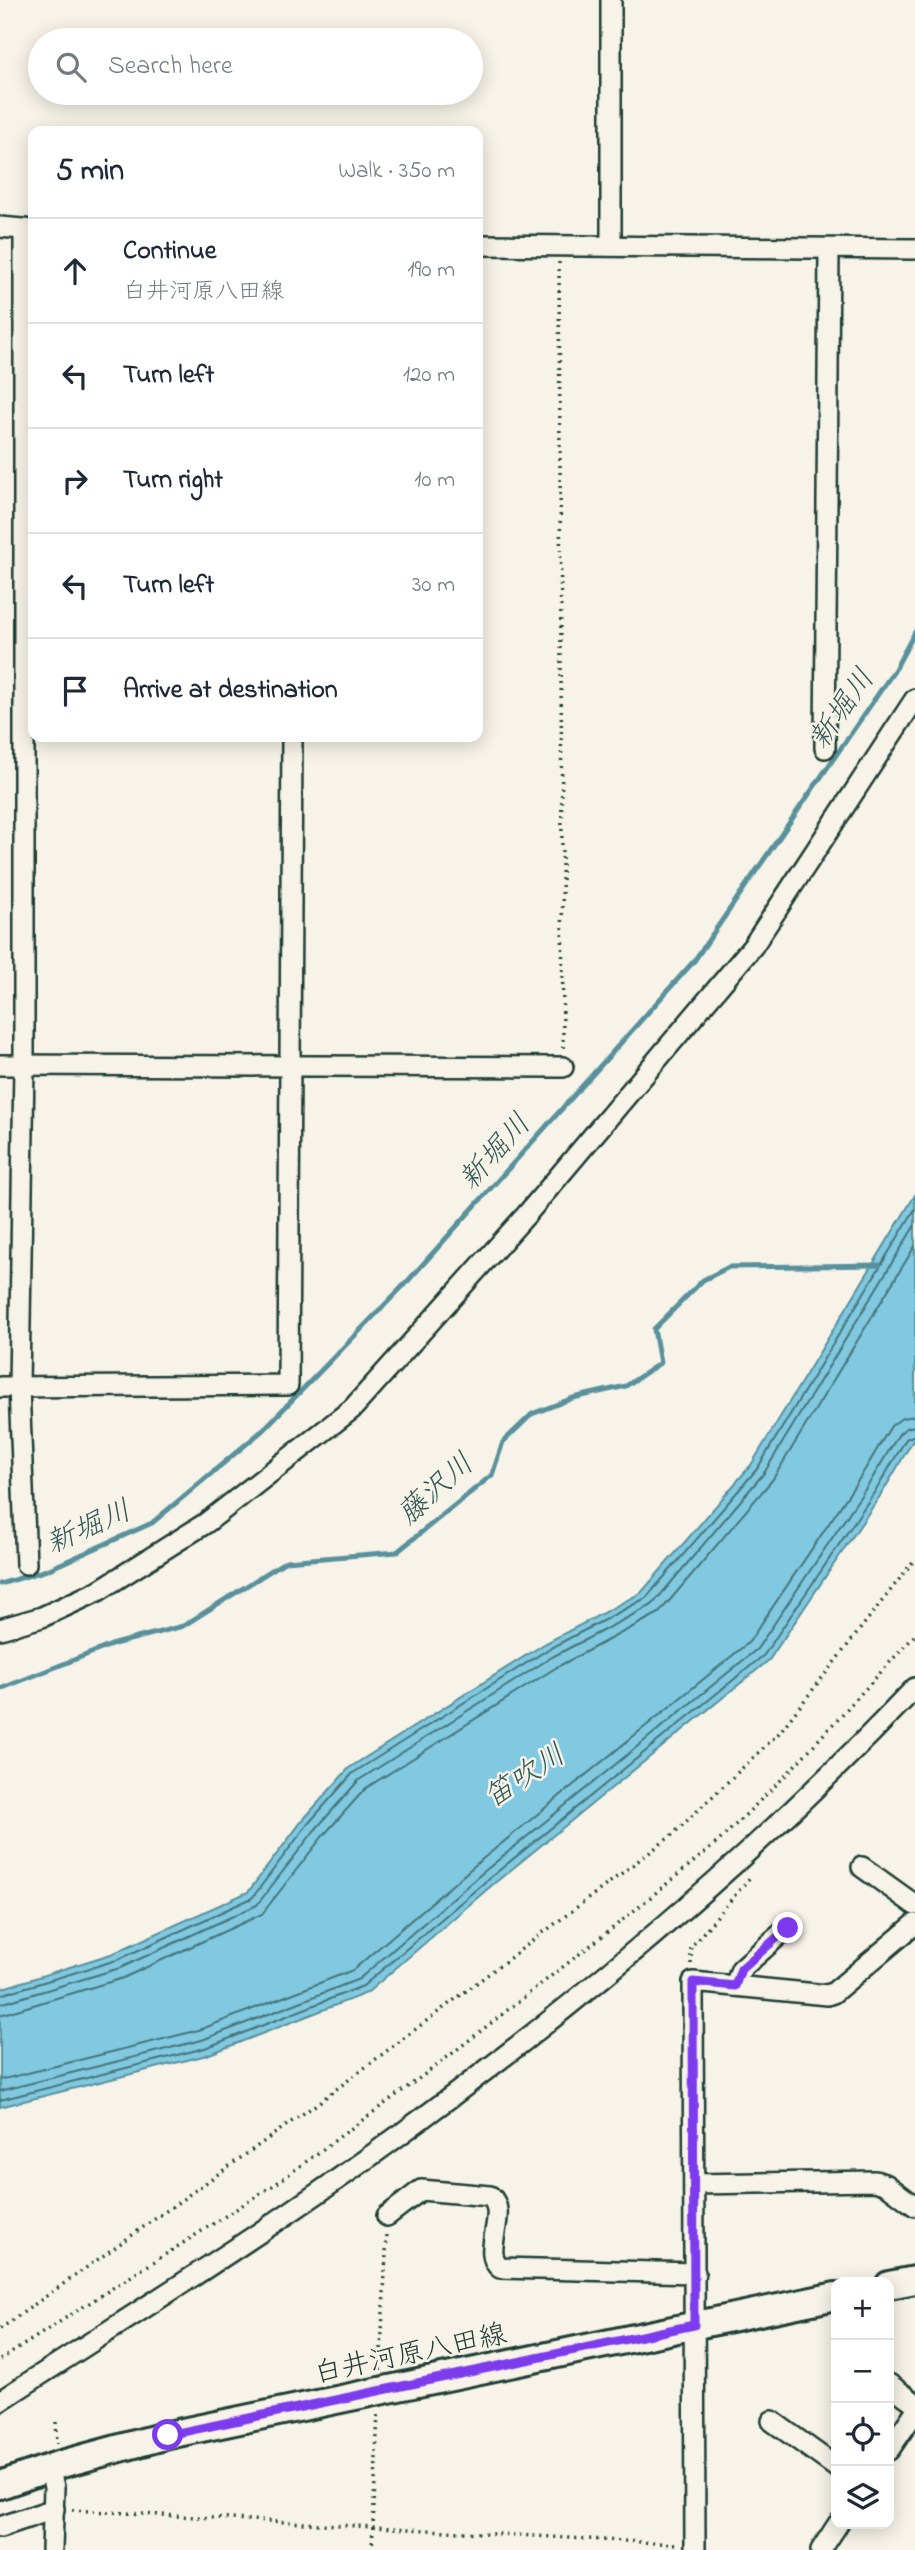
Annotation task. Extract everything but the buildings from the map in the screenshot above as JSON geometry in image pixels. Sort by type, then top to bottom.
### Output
[{"type":"main road","points":[[894,2284],[915,2280]]},
{"type":"main road","name":"白井河原八田線","points":[[0,2485],[49,2468],[168,2435],[831,2297]]},
{"type":"street","points":[[611,0],[611,246]]},
{"type":"street","points":[[0,226],[28,230]]},
{"type":"street","points":[[483,245],[915,249]]},
{"type":"street","points":[[825,748],[829,250]]},
{"type":"street","points":[[26,1564],[10,1387],[24,1065],[28,397]]},
{"type":"street","points":[[0,1629],[41,1617],[109,1585],[206,1523],[352,1409],[527,1214],[753,946],[915,699]]},
{"type":"street","points":[[10,1387],[288,1385],[292,742]]},
{"type":"street","points":[[0,1065],[564,1067]]},
{"type":"street","points":[[0,2401],[251,2239],[462,2089],[776,1828],[915,1688]]},
{"type":"street","points":[[862,1867],[915,1905]]},
{"type":"street","points":[[695,2547],[693,1982],[833,1993],[915,1923]]},
{"type":"street","points":[[735,1986],[741,1969],[788,1928]]},
{"type":"street","points":[[694,2185],[875,2181],[887,2185],[915,2206]]},
{"type":"street","points":[[387,2216],[421,2190],[490,2196],[495,2200],[496,2210],[494,2259],[500,2268],[695,2273]]},
{"type":"street","points":[[894,2388],[915,2403]]},
{"type":"street","points":[[894,2443],[915,2412]]},
{"type":"street","points":[[772,2421],[835,2466]]},
{"type":"street","points":[[49,2468],[54,2487],[52,2550]]},
{"type":"street","points":[[0,2527],[54,2509]]},
{"type":"street","points":[[821,2550],[835,2529]]},
{"type":"path","points":[[559,246],[564,1067]]},
{"type":"path","points":[[0,2329],[318,2103],[671,1836],[779,1733],[915,1559]]},
{"type":"path","points":[[0,2360],[277,2183],[436,2066],[614,1927],[719,1841],[788,1774],[915,1635]]},
{"type":"path","points":[[691,1960],[691,1947],[758,1867]]},
{"type":"path","points":[[54,2509],[695,2547]]},
{"type":"water","name":"笛吹川","points":[[915,1195],[915,1437],[884,1490],[769,1660],[491,1886],[367,1993],[207,2055],[0,2107],[0,1989],[114,1953],[248,1892],[302,1821],[349,1768],[544,1644],[641,1593],[751,1465]]},
{"type":"waterway","name":"新堀川","points":[[0,1584],[47,1570],[152,1523],[263,1430],[407,1282],[694,961],[894,671],[915,632]]},
{"type":"waterway","name":"藤沢川","points":[[0,1689],[114,1644],[183,1626],[286,1561],[397,1552],[492,1475],[503,1442],[532,1414],[573,1398],[626,1386],[660,1363],[654,1329],[703,1280],[729,1267],[879,1265]]},
{"type":"route","points":[[168,2435],[694,2325],[693,1982],[735,1986],[741,1969],[788,1928]]}]
